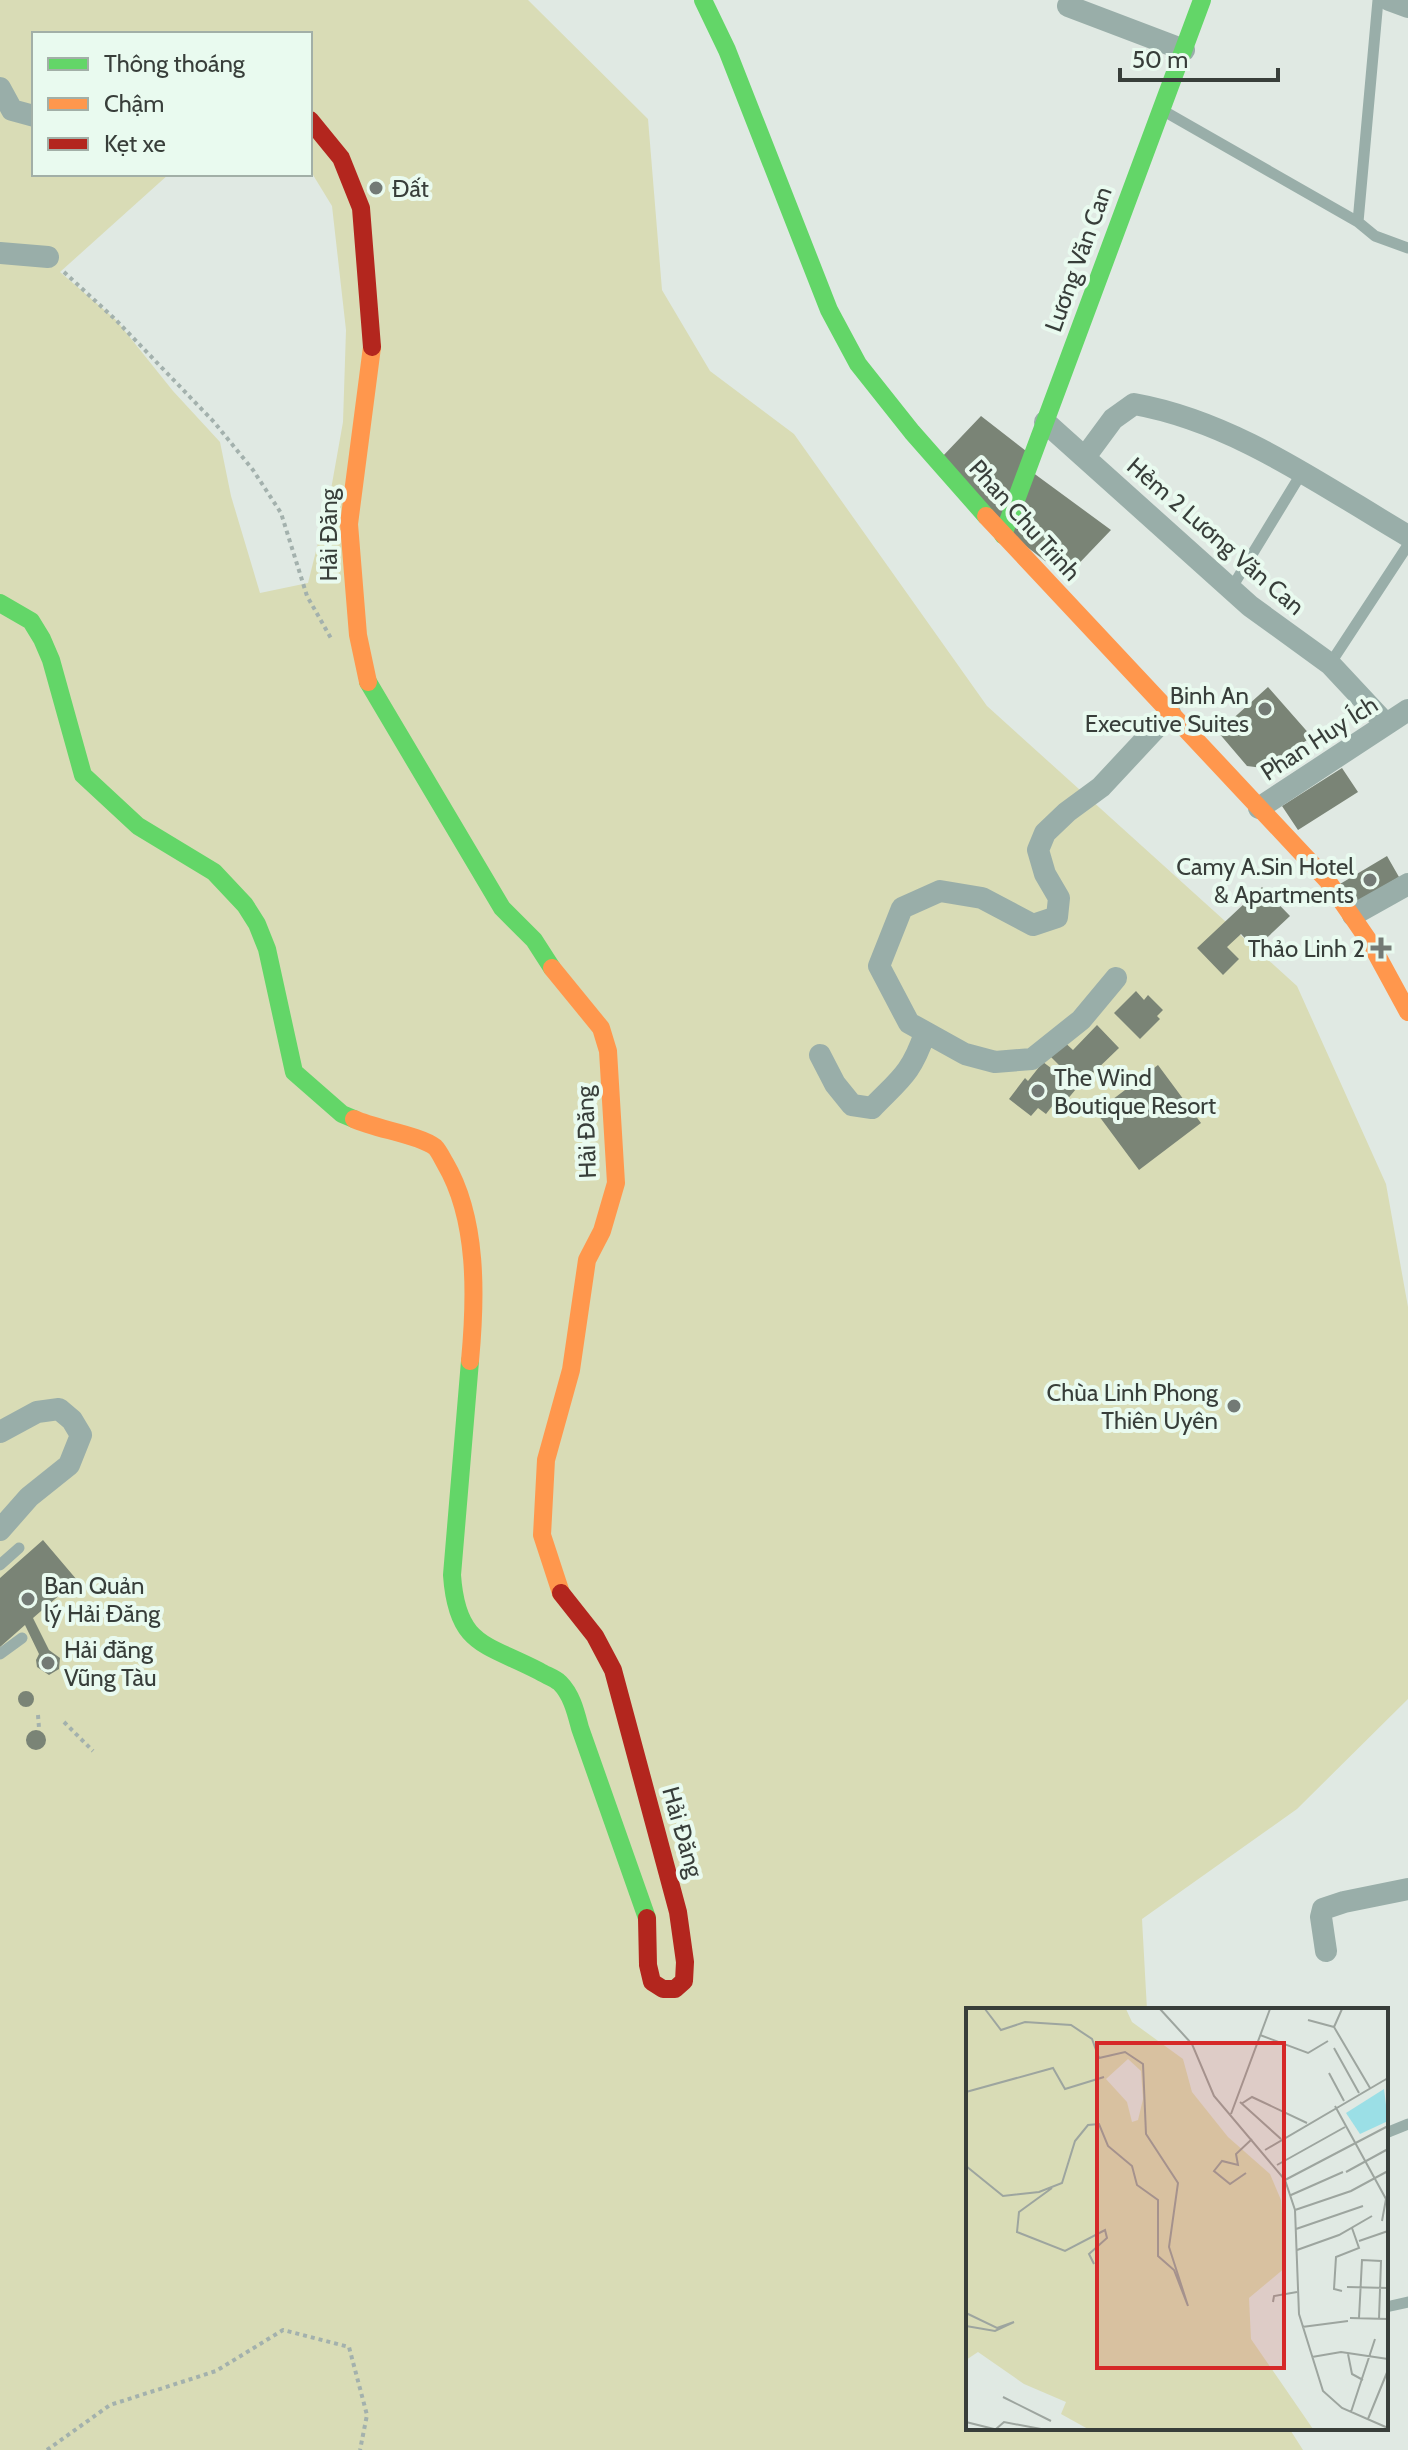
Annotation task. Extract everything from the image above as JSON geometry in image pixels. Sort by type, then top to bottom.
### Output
[{"type":"street","name":"Phan Chu Trinh","points":[[703,0],[727,50],[829,310],[858,364],[912,432],[1003,535],[1327,880],[1390,975],[1408,1012]]},
{"type":"street","name":"Lương Văn Can","points":[[1003,535],[1202,0]]},
{"type":"street","points":[[1389,0],[1408,7]]},
{"type":"street","points":[[1068,6],[1184,50]]},
{"type":"street","points":[[0,88],[12,110],[32,115]]},
{"type":"street","name":"Hải Đăng","points":[[0,603],[31,621],[42,639],[51,660],[83,775],[138,826],[214,872],[245,905],[257,924],[267,949],[294,1072],[342,1114],[370,1127],[423,1141],[436,1148],[458,1185],[470,1245],[474,1318],[452,1575],[454,1603],[469,1633],[485,1647],[560,1683],[575,1707],[647,1919],[648,1965],[652,1982],[663,1989],[675,1989],[684,1981],[685,1962],[678,1912],[613,1670],[595,1636],[558,1588],[542,1535],[546,1460],[571,1370],[587,1260],[602,1231],[616,1183],[608,1051],[601,1028],[586,1007],[546,960],[534,940],[502,908],[367,681],[361,656],[349,524],[372,361],[364,227],[361,208],[341,158],[312,122]]},
{"type":"street","points":[[0,253],[48,257]]},
{"type":"street","points":[[1085,457],[1113,419],[1134,404],[1163,409],[1219,429],[1408,536]]},
{"type":"street","name":"Hẻm 2 Lương Văn Can","points":[[1045,422],[1250,606],[1330,664],[1386,724]]},
{"type":"street","name":"Phan Huy Ích","points":[[1259,808],[1408,710]]},
{"type":"street","points":[[1116,978],[1081,1020],[1032,1059],[995,1062],[965,1054],[909,1023],[879,966],[902,908],[940,891],[982,898],[1033,925],[1057,917],[1059,898],[1045,874],[1038,850],[1045,833],[1101,787],[1170,713]]},
{"type":"street","points":[[1353,915],[1408,884]]},
{"type":"street","points":[[820,1055],[835,1084],[852,1105],[872,1108],[896,1087],[915,1061],[925,1033]]},
{"type":"street","points":[[0,1432],[37,1412],[59,1409],[72,1420],[81,1435],[69,1465],[29,1497],[0,1530]]},
{"type":"street","points":[[1326,1951],[1321,1917],[1323,1909],[1408,1889]]},
{"type":"lane","points":[[1358,222],[1378,0]]},
{"type":"lane","points":[[1162,109],[1358,222],[1375,236],[1408,248]]},
{"type":"lane","points":[[1231,589],[1301,474]]},
{"type":"lane","points":[[1330,664],[1408,545]]},
{"type":"lane","points":[[0,1565],[19,1548]]},
{"type":"lane","points":[[0,1654],[22,1638]]},
{"type":"lane","points":[[1388,2132],[1408,2124]]},
{"type":"lane","points":[[1388,2307],[1408,2302]]},
{"type":"path","points":[[48,257],[116,320],[214,422],[253,470],[281,513],[307,596],[324,629],[335,645],[350,654],[361,656]]},
{"type":"path","points":[[38,1715],[39,1728]]},
{"type":"path","points":[[64,1722],[93,1751]]},
{"type":"path","points":[[47,2450],[110,2405],[216,2371],[283,2330],[349,2347],[367,2415],[360,2450]]},
{"type":"green space","points":[[0,0],[528,0],[648,119],[662,290],[710,371],[794,434],[987,706],[1297,986],[1386,1184],[1408,1307],[1408,1699],[1297,1809],[1142,1919],[1147,2008],[966,2008],[966,2430],[1290,2430],[1303,2450],[0,2450]],"holes":[[[32,32],[312,32],[312,173],[332,206],[346,330],[343,422],[330,495],[308,583],[260,593],[231,496],[220,442],[173,391],[116,320],[60,272],[167,176],[32,176]]]},
{"type":"building","points":[[981,416],[1030,454],[1001,530],[941,458]]},
{"type":"building","points":[[1032,472],[1111,530],[1066,577],[1009,533]]},
{"type":"building","name":"Binh An Executive Suites","points":[[1268,687],[1312,737],[1263,768],[1247,766],[1218,732]]},
{"type":"building","points":[[1342,768],[1358,792],[1298,830],[1282,806]]},
{"type":"building","name":"Camy A.Sin Hotel & Apartments","points":[[1387,856],[1399,877],[1352,905],[1340,884]]},
{"type":"building","points":[[1262,887],[1290,916],[1255,949],[1241,934],[1227,947],[1239,959],[1223,975],[1197,948]]},
{"type":"building","points":[[1136,991],[1144,1000],[1148,995],[1163,1010],[1157,1016],[1160,1019],[1140,1039],[1114,1013]]},
{"type":"building","points":[[1097,1025],[1119,1048],[1093,1073],[1091,1071],[1066,1101],[1060,1096],[1046,1114],[1038,1108],[1031,1116],[1009,1099],[1025,1078],[1028,1081],[1043,1062],[1063,1077],[1057,1071],[1061,1067],[1046,1052],[1060,1038],[1073,1050]]},
{"type":"building","points":[[1158,1065],[1201,1123],[1139,1170],[1096,1112]]},
{"type":"building","name":"Ban Quản lý Hải Đăng","points":[[43,1540],[77,1580],[33,1618],[49,1650],[60,1658],[59,1669],[49,1675],[37,1667],[39,1654],[25,1625],[0,1647],[0,1578]]},
{"type":"building","points":[[23,1691],[29,1691],[34,1699],[32,1705],[23,1707],[18,1702],[18,1696]]},
{"type":"building","points":[[36,1730],[43,1733],[46,1740],[43,1747],[36,1750],[29,1747],[26,1740],[29,1733]]},
{"type":"traffic: fast","points":[[703,0],[727,50],[829,310],[858,364],[912,432],[986,516]]},
{"type":"traffic: fast","points":[[1003,535],[1202,0]]},
{"type":"traffic: fast","points":[[0,603],[31,621],[42,639],[51,660],[83,775],[138,826],[214,872],[245,905],[267,949],[294,1072],[342,1114],[354,1119]]},
{"type":"traffic: fast","points":[[368,682],[502,908],[534,940],[552,968]]},
{"type":"traffic: fast","points":[[470,1361],[452,1575],[460,1616],[477,1639],[555,1680],[568,1693],[647,1918]]},
{"type":"traffic: slow","points":[[368,682],[358,635],[349,524],[372,347]]},
{"type":"traffic: slow","points":[[986,516],[1327,880],[1371,944],[1408,1012]]},
{"type":"traffic: slow","points":[[552,968],[601,1028],[608,1051],[616,1183],[602,1231],[587,1260],[571,1370],[546,1460],[542,1535],[561,1593]]},
{"type":"traffic: slow","points":[[354,1119],[435,1147],[456,1185],[464,1209],[472,1259],[470,1361]]},
{"type":"traffic: jam","points":[[312,122],[341,158],[361,208],[372,347]]},
{"type":"traffic: jam","points":[[561,1593],[595,1636],[613,1670],[678,1912],[685,1962],[684,1981],[675,1989],[663,1989],[652,1982],[648,1965],[647,1918]]},
{"type":"place","name":"Đất","points":[[376,188]]},
{"type":"place","name":"Binh An Executive Suites","points":[[1265,709]]},
{"type":"place","name":"Camy A.Sin Hotel & Apartments","points":[[1370,880]]},
{"type":"place","name":"Thảo Linh 2","points":[[1381,948]]},
{"type":"place","name":"The Wind Boutique Resort","points":[[1038,1091]]},
{"type":"place","name":"Chùa Linh Phong Thiên Uyên","points":[[1234,1406]]},
{"type":"place","name":"Ban Quản lý Hải Đăng","points":[[28,1599]]},
{"type":"place","name":"Hải đăng Vũng Tàu","points":[[48,1663]]}]
